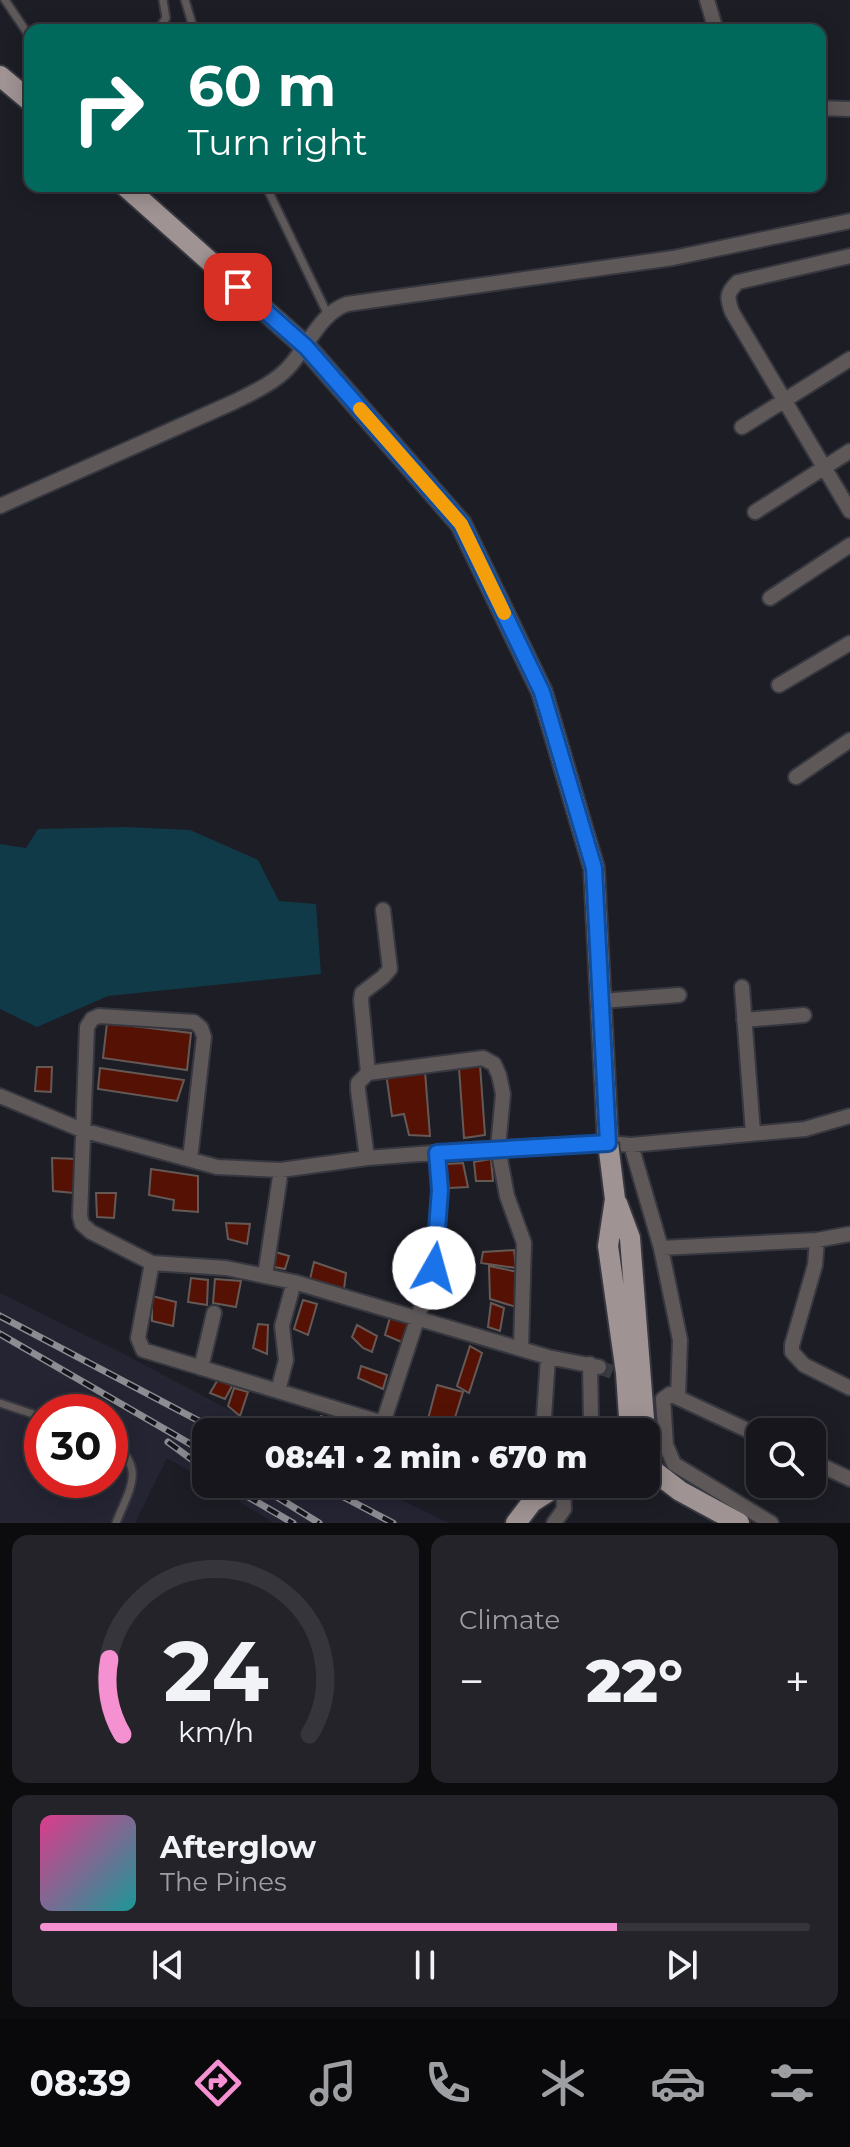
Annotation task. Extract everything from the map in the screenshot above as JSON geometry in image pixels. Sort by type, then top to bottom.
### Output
[{"type":"main road","points":[[0,76],[24,90]]},
{"type":"main road","points":[[132,192],[306,347],[461,524],[542,692],[594,868],[608,1143],[615,1199],[630,1238],[644,1418]]},
{"type":"main road","points":[[615,1199],[608,1246],[626,1373],[629,1418]]},
{"type":"main road","points":[[660,1476],[680,1491],[739,1523]]},
{"type":"main road","points":[[516,1523],[538,1498]]},
{"type":"street","points":[[707,0],[714,24]]},
{"type":"street","points":[[826,108],[850,109]]},
{"type":"street","points":[[0,506],[234,402],[285,372],[328,315],[347,304],[673,258],[850,221]]},
{"type":"street","points":[[850,256],[738,282],[727,297],[732,312],[850,511]]},
{"type":"street","points":[[742,427],[850,359]]},
{"type":"street","points":[[755,512],[850,451]]},
{"type":"street","points":[[770,598],[850,545]]},
{"type":"street","points":[[779,685],[850,643]]},
{"type":"street","points":[[796,777],[850,740]]},
{"type":"street","points":[[368,1073],[361,1000],[362,993],[390,969],[383,910]]},
{"type":"street","points":[[742,987],[753,1133]]},
{"type":"street","points":[[601,1001],[679,995]]},
{"type":"street","points":[[744,1020],[804,1015]]},
{"type":"street","points":[[190,1159],[204,1037],[201,1028],[194,1022],[99,1016],[92,1019],[87,1027],[82,1130],[82,1224],[91,1232],[152,1263],[226,1268],[294,1282],[548,1357],[595,1366],[591,1418]]},
{"type":"street","points":[[367,1158],[358,1090],[361,1078],[368,1073],[483,1058],[494,1064],[503,1094],[498,1148],[507,1196],[524,1243],[521,1348]]},
{"type":"street","points":[[0,1096],[82,1130],[217,1167],[281,1170],[367,1158],[498,1148],[608,1143],[631,1145],[805,1129],[850,1116]]},
{"type":"street","points":[[631,1145],[661,1248],[680,1340],[674,1396]]},
{"type":"street","points":[[385,1418],[434,1268],[440,1190],[437,1153]]},
{"type":"street","points":[[265,1276],[281,1170]]},
{"type":"street","points":[[661,1248],[817,1240],[850,1234]]},
{"type":"street","points":[[817,1240],[815,1265],[792,1352],[804,1365],[850,1388]]},
{"type":"street","points":[[152,1263],[138,1338],[139,1345],[148,1353],[367,1418]]},
{"type":"street","points":[[278,1391],[286,1360],[282,1326],[294,1282]]},
{"type":"street","points":[[201,1368],[214,1313]]},
{"type":"street","points":[[544,1418],[548,1357]]},
{"type":"street","points":[[637,1382],[651,1393],[674,1396],[746,1429]]},
{"type":"street","points":[[674,1396],[666,1395],[661,1404],[666,1445],[674,1464],[771,1523]]},
{"type":"street","points":[[826,1468],[850,1479]]},
{"type":"street","points":[[554,1523],[564,1509],[563,1498]]},
{"type":"lane","points":[[5,0],[24,28]]},
{"type":"lane","points":[[162,24],[166,18],[163,0]]},
{"type":"lane","points":[[185,0],[192,24]]},
{"type":"lane","points":[[269,192],[328,315]]},
{"type":"lane","points":[[0,1403],[24,1411]]},
{"type":"lane","points":[[128,1457],[133,1469],[128,1492]]},
{"type":"lane","points":[[116,1523],[126,1498]]},
{"type":"shaded area","points":[[126,827],[190,830],[258,860],[279,901],[316,904],[321,974],[108,996],[37,1027],[0,1009],[0,844],[26,848],[38,829]]},
{"type":"shaded area","points":[[0,1293],[245,1418],[192,1418],[192,1473],[167,1458],[135,1523],[0,1523]]},
{"type":"shaded area","points":[[234,1498],[398,1498],[449,1523],[274,1523]]},
{"type":"building","points":[[107,1023],[191,1033],[187,1070],[103,1058]]},
{"type":"building","points":[[480,1065],[485,1135],[464,1138],[459,1068]]},
{"type":"building","points":[[37,1067],[52,1067],[51,1092],[35,1091]]},
{"type":"building","points":[[100,1068],[184,1080],[177,1101],[98,1089]]},
{"type":"building","points":[[425,1071],[430,1136],[409,1135],[404,1114],[392,1116],[386,1073]]},
{"type":"building","points":[[52,1158],[76,1159],[74,1193],[53,1191]]},
{"type":"building","points":[[491,1159],[493,1181],[476,1181],[474,1162]]},
{"type":"building","points":[[463,1163],[468,1187],[449,1188],[446,1164]]},
{"type":"building","points":[[151,1169],[198,1176],[198,1212],[173,1210],[174,1200],[149,1195]]},
{"type":"building","points":[[96,1193],[116,1193],[114,1218],[97,1217]]},
{"type":"building","points":[[226,1223],[250,1224],[247,1244],[228,1239]]},
{"type":"building","points":[[514,1250],[516,1268],[481,1263],[483,1252]]},
{"type":"building","points":[[272,1251],[289,1256],[285,1269],[269,1266]]},
{"type":"building","points":[[314,1262],[346,1273],[344,1289],[310,1279]]},
{"type":"building","points":[[489,1266],[518,1272],[516,1307],[490,1299]]},
{"type":"building","points":[[191,1278],[208,1280],[207,1305],[188,1302]]},
{"type":"building","points":[[215,1279],[241,1281],[236,1307],[213,1303]]},
{"type":"building","points":[[152,1296],[176,1302],[173,1326],[152,1321]]},
{"type":"building","points":[[303,1300],[317,1304],[308,1335],[294,1329]]},
{"type":"building","points":[[491,1303],[504,1308],[500,1331],[488,1327]]},
{"type":"building","points":[[391,1314],[409,1320],[404,1343],[385,1335]]},
{"type":"building","points":[[258,1324],[268,1325],[267,1354],[253,1348]]},
{"type":"building","points":[[357,1325],[377,1336],[372,1352],[352,1337]]},
{"type":"building","points":[[470,1346],[482,1353],[469,1393],[457,1386]]},
{"type":"building","points":[[361,1366],[387,1375],[383,1389],[358,1378]]},
{"type":"building","points":[[220,1376],[232,1386],[225,1399],[210,1393]]},
{"type":"building","points":[[437,1385],[463,1392],[455,1418],[428,1418]]},
{"type":"building","points":[[234,1388],[248,1392],[240,1416],[228,1406]]},
{"type":"tunnel","points":[[599,1367],[633,1380]]},
{"type":"railway","points":[[0,1316],[193,1418]]},
{"type":"railway","points":[[0,1334],[192,1445]]},
{"type":"railway","points":[[168,1442],[192,1460]]},
{"type":"railway","points":[[250,1498],[293,1523]]},
{"type":"railway","points":[[279,1498],[319,1523]]},
{"type":"railway","points":[[346,1498],[393,1523]]},
{"type":"slow traffic","points":[[360,409],[461,524],[504,613]]},
{"type":"route","points":[[238,287],[306,347],[461,524],[542,692],[594,868],[608,1143],[437,1153],[440,1190],[434,1268]]}]
